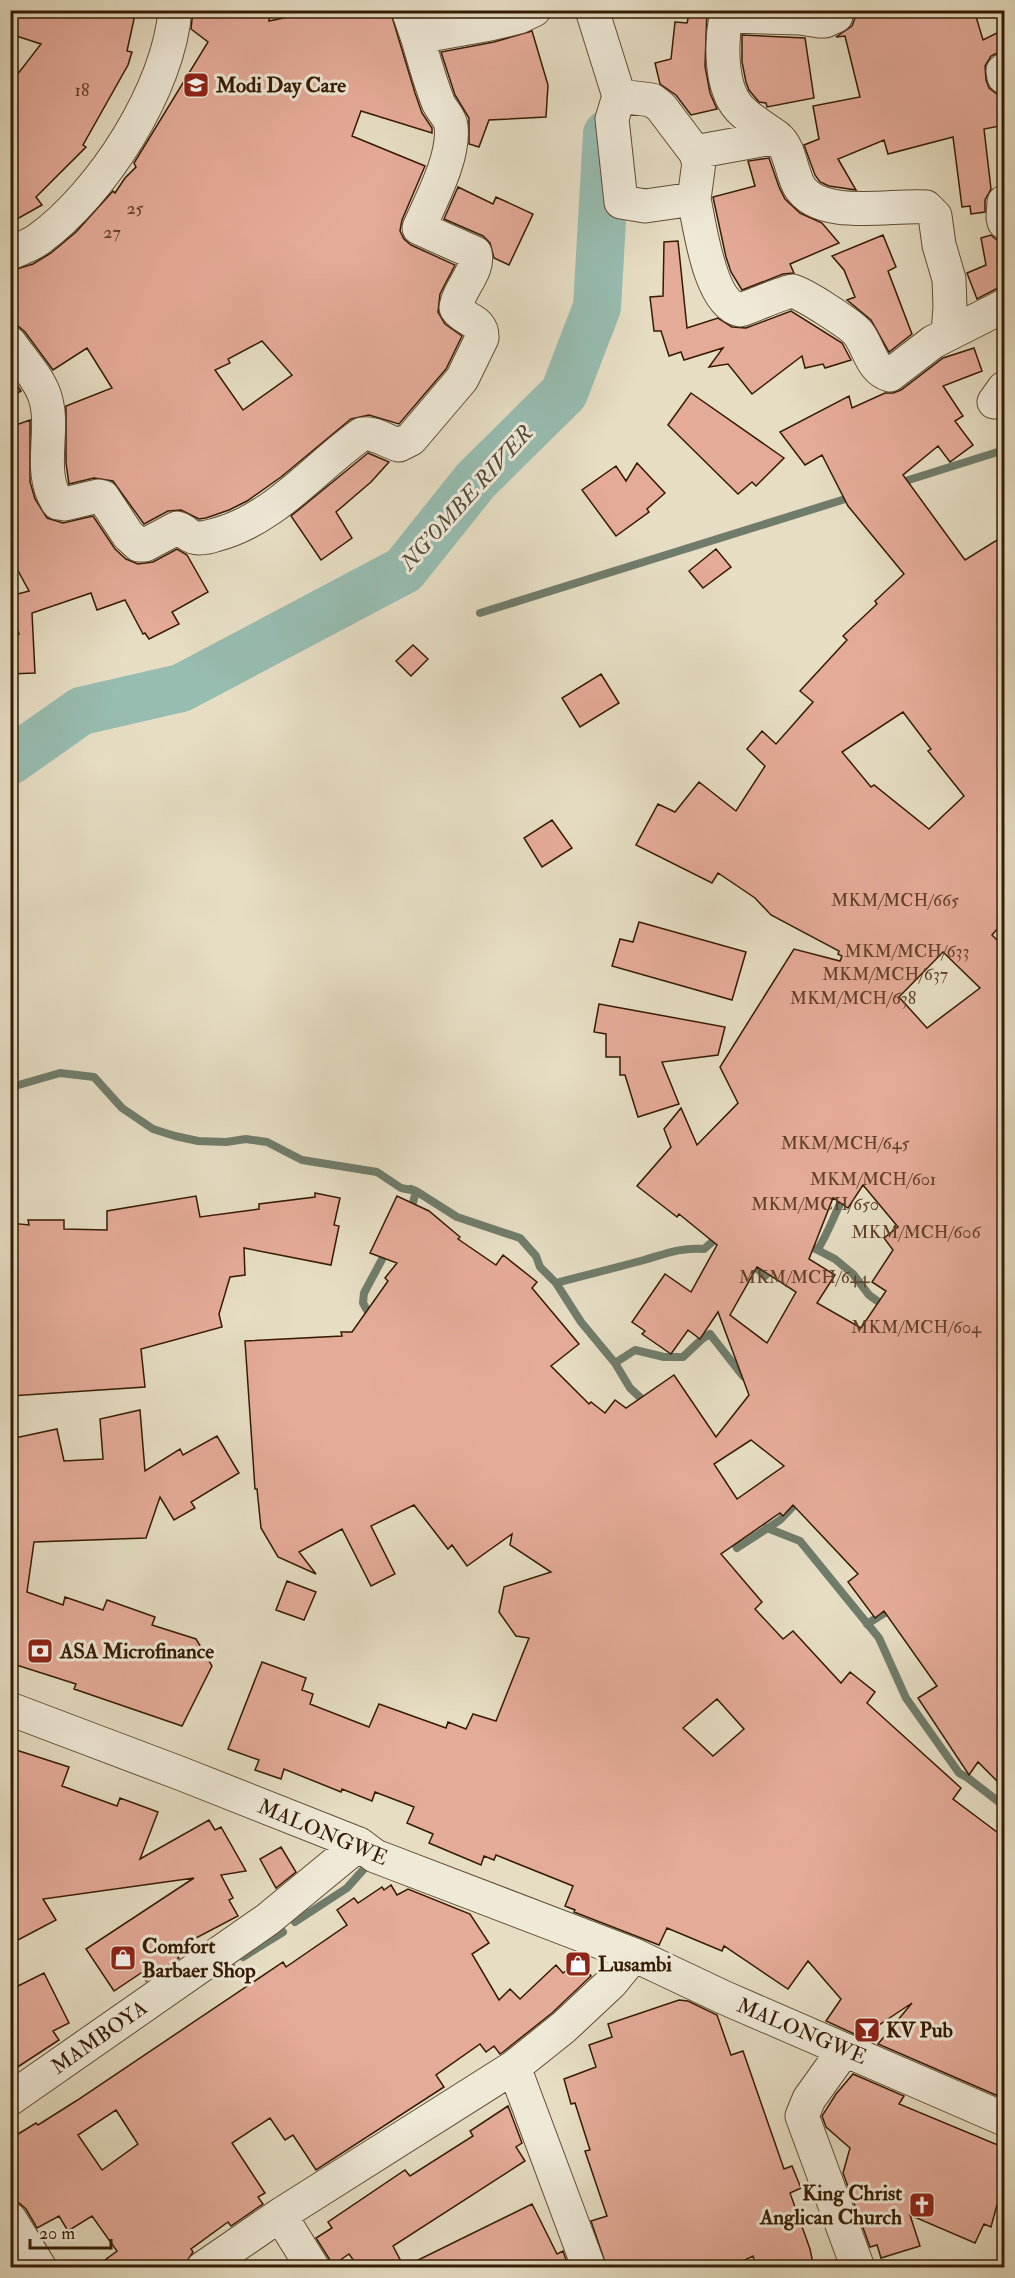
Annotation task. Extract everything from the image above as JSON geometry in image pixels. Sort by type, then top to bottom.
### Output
[{"type":"street","points":[[10,253],[38,240],[70,213],[124,145],[147,102],[173,33],[175,10]]},
{"type":"street","points":[[413,25],[429,35],[509,20],[534,10]]},
{"type":"street","points":[[592,10],[618,96],[612,119],[621,202],[645,206],[694,199]]},
{"type":"street","points":[[837,16],[819,21],[725,13],[722,54],[730,89],[738,106],[781,140],[796,181],[802,191],[813,200],[837,207],[856,209],[926,207],[935,216],[939,245],[949,279],[948,333]]},
{"type":"street","points":[[10,343],[44,393],[49,422],[48,471],[54,497],[58,503],[65,504],[98,496],[103,497],[128,535],[139,545],[177,528],[193,537],[203,537],[249,523],[270,509],[362,434],[370,433],[387,443],[399,445],[411,439],[462,379],[482,338],[483,331],[456,308],[460,292],[474,266],[475,253],[419,228],[450,149],[452,131],[451,123],[438,102],[413,25]]},
{"type":"street","points":[[1005,70],[1003,71],[1005,77]]},
{"type":"street","points":[[618,96],[652,100],[661,106],[695,152],[699,162],[694,199],[713,279],[726,302],[733,308],[740,310],[791,291],[802,294],[851,325],[860,334],[875,364],[884,374],[890,375],[933,342],[1005,306]]},
{"type":"street","points":[[695,152],[777,137]]},
{"type":"street","points":[[1005,202],[1003,217],[1005,222]]},
{"type":"street","name":"MALONGWE","points":[[10,1709],[358,1844],[375,1856],[634,1955],[725,1998],[1005,2119]]},
{"type":"street","name":"MAMBOYA","points":[[10,2099],[268,1919],[358,1844]]},
{"type":"street","points":[[203,2268],[280,2215],[513,2067],[564,2027],[611,1983],[634,1955]]},
{"type":"street","points":[[844,2050],[809,2099],[802,2116],[858,2268]]},
{"type":"street","points":[[513,2067],[589,2268]]},
{"type":"street","points":[[280,2215],[313,2268]]},
{"type":"street","points":[[10,2219],[40,2268]]},
{"type":"building","points":[[10,10],[136,10],[127,51],[132,52],[128,65],[83,145],[86,147],[36,197],[42,205],[10,223],[10,84],[41,44],[10,34]]},
{"type":"building","points":[[193,10],[270,10],[269,21],[322,10],[390,10],[415,93],[422,113],[432,128],[432,133],[361,111],[352,136],[425,166],[402,220],[400,231],[411,245],[455,265],[440,294],[438,312],[445,324],[462,336],[446,369],[399,424],[369,415],[351,419],[281,477],[247,501],[206,518],[199,519],[181,510],[168,511],[144,524],[113,481],[94,478],[69,484],[66,463],[66,406],[112,388],[87,348],[53,370],[25,332],[18,326],[10,325],[10,271],[33,264],[51,253],[76,232],[113,191],[115,193],[136,167],[134,163],[208,42],[191,29]],"holes":[[[262,341],[292,375],[243,410],[215,370],[230,363],[228,359]]]},
{"type":"building","points":[[690,10],[707,10],[705,66],[710,93],[717,109],[691,115],[676,95],[660,84],[655,63],[671,59],[675,22],[687,23]]},
{"type":"building","points":[[854,10],[974,10],[983,40],[1005,29],[1005,52],[991,56],[985,66],[989,88],[1002,95],[1005,125],[984,129],[991,189],[985,200],[985,212],[971,214],[970,206],[962,207],[953,137],[888,154],[884,140],[838,159],[856,190],[829,186],[820,182],[815,175],[804,145],[819,139],[813,106],[860,97],[845,36],[836,37],[852,26],[855,18]]},
{"type":"building","points":[[532,31],[548,85],[546,117],[489,120],[479,147],[469,144],[469,118],[455,95],[441,52],[494,42]]},
{"type":"building","points":[[742,35],[805,38],[814,98],[767,107],[766,103],[759,102],[749,90],[746,82],[742,62]]},
{"type":"building","points":[[769,158],[785,199],[800,213],[822,223],[839,243],[790,264],[794,273],[783,274],[742,290],[731,272],[726,257],[713,197],[755,186],[748,161]]},
{"type":"building","points":[[458,187],[493,204],[496,197],[533,214],[509,265],[494,258],[490,243],[483,236],[444,219]]},
{"type":"building","points":[[883,235],[896,267],[888,271],[912,334],[889,352],[871,320],[847,300],[855,297],[844,270],[832,256]]},
{"type":"building","points":[[991,235],[997,240],[1005,240],[1005,287],[977,299],[967,273],[986,265],[981,238]]},
{"type":"building","points":[[678,241],[687,328],[718,318],[732,327],[746,328],[791,311],[842,343],[851,360],[825,368],[823,364],[805,368],[802,356],[752,394],[728,364],[709,367],[723,348],[684,360],[681,352],[669,356],[661,331],[654,331],[650,297],[663,296],[664,242]]},
{"type":"building","points":[[974,348],[982,371],[943,386],[963,416],[955,421],[973,445],[950,462],[938,446],[903,475],[965,560],[1005,535],[1005,920],[992,935],[1005,948],[1005,1070],[1000,1074],[1005,1079],[1005,1789],[978,1762],[969,1775],[918,1698],[937,1686],[884,1611],[875,1618],[848,1582],[858,1574],[793,1505],[783,1516],[780,1513],[721,1554],[762,1602],[755,1609],[783,1639],[793,1631],[841,1683],[850,1672],[875,1692],[867,1703],[961,1788],[953,1799],[1005,1838],[1005,2099],[878,2044],[912,2003],[861,2037],[826,2021],[841,1999],[808,1961],[788,1989],[724,1946],[722,1951],[667,1928],[659,1945],[574,1912],[575,1910],[565,1906],[573,1886],[496,1855],[494,1860],[484,1856],[481,1865],[429,1843],[433,1834],[407,1823],[414,1807],[375,1792],[372,1801],[342,1789],[341,1792],[284,1769],[281,1779],[255,1770],[259,1760],[228,1749],[262,1662],[306,1678],[302,1690],[313,1694],[310,1704],[369,1727],[379,1704],[446,1728],[448,1722],[466,1729],[473,1714],[496,1721],[529,1638],[516,1636],[499,1612],[504,1587],[551,1572],[510,1545],[512,1534],[467,1566],[452,1545],[448,1549],[414,1505],[371,1526],[395,1574],[371,1586],[342,1529],[299,1552],[316,1574],[278,1557],[261,1528],[257,1489],[255,1489],[245,1341],[342,1336],[341,1332],[352,1332],[388,1281],[385,1278],[397,1263],[370,1253],[397,1196],[429,1211],[460,1237],[458,1239],[496,1265],[503,1255],[537,1282],[532,1288],[579,1344],[551,1366],[589,1404],[591,1402],[605,1413],[615,1400],[626,1408],[674,1375],[716,1437],[749,1395],[718,1312],[700,1339],[688,1330],[671,1354],[642,1334],[645,1331],[632,1322],[665,1274],[691,1292],[717,1245],[679,1214],[677,1217],[637,1186],[671,1147],[664,1129],[681,1108],[697,1145],[738,1103],[720,1067],[794,949],[840,961],[842,956],[838,954],[839,951],[771,915],[755,898],[718,873],[712,883],[636,845],[658,804],[675,812],[699,782],[736,811],[765,766],[747,749],[762,731],[776,744],[813,702],[800,691],[847,640],[843,636],[904,574],[848,506],[822,455],[805,465],[780,432],[849,396],[852,408],[885,393],[901,390],[943,358]],"holes":[[[903,712],[931,749],[928,751],[964,796],[929,829],[874,785],[871,787],[842,752]],[[943,952],[980,988],[927,1028],[899,997]],[[863,1185],[898,1227],[884,1238],[893,1250],[872,1282],[886,1291],[861,1328],[817,1303],[835,1275],[809,1259],[833,1198],[848,1208]],[[757,1267],[796,1292],[767,1343],[730,1315]],[[751,1440],[784,1466],[737,1499],[714,1464]],[[717,1699],[744,1729],[713,1756],[683,1728]]]},
{"type":"building","points":[[10,375],[21,391],[10,398]]},
{"type":"building","points":[[691,393],[784,458],[756,486],[752,482],[738,494],[668,425]]},
{"type":"building","points":[[30,420],[30,482],[35,499],[47,518],[63,523],[93,516],[115,549],[126,559],[138,564],[153,562],[177,549],[187,555],[208,592],[172,612],[179,624],[149,639],[145,633],[143,634],[125,600],[97,610],[91,593],[32,613],[35,673],[10,674],[10,635],[19,634],[10,606],[10,596],[29,591],[16,567],[10,511],[10,427]]},
{"type":"building","points":[[368,453],[389,462],[371,482],[336,512],[352,538],[321,560],[291,516]]},
{"type":"building","points":[[637,463],[665,493],[647,509],[649,512],[616,536],[582,490],[616,466],[626,481]]},
{"type":"building","points":[[716,549],[731,567],[703,588],[689,571]]},
{"type":"building","points":[[413,645],[428,659],[411,676],[396,661]]},
{"type":"building","points":[[601,674],[619,703],[580,727],[562,698]]},
{"type":"building","points":[[552,820],[572,848],[542,867],[524,838]]},
{"type":"building","points":[[639,922],[746,952],[732,1000],[612,966],[620,939],[633,942]]},
{"type":"building","points":[[599,1004],[725,1027],[718,1055],[662,1062],[679,1104],[638,1117],[625,1075],[620,1075],[620,1057],[606,1057],[606,1034],[594,1032]]},
{"type":"building","points":[[315,1193],[340,1198],[334,1225],[339,1226],[331,1265],[244,1248],[245,1275],[230,1277],[219,1314],[222,1327],[141,1349],[145,1387],[10,1396],[10,1295],[14,1295],[14,1254],[10,1253],[10,1223],[29,1225],[28,1220],[64,1220],[64,1229],[107,1230],[107,1211],[196,1196],[200,1217],[259,1209],[259,1204],[315,1197]]},
{"type":"building","points":[[140,1410],[145,1471],[180,1449],[183,1455],[217,1436],[239,1473],[191,1502],[195,1508],[174,1520],[160,1497],[146,1538],[34,1542],[27,1592],[63,1605],[65,1597],[103,1610],[107,1600],[155,1617],[152,1625],[196,1639],[212,1666],[182,1726],[74,1689],[76,1684],[10,1663],[10,1474],[17,1472],[10,1439],[57,1429],[64,1461],[103,1459],[100,1419]]},
{"type":"building","points":[[287,1581],[316,1592],[304,1620],[276,1610]]},
{"type":"building","points":[[10,1748],[69,1767],[62,1786],[117,1806],[120,1798],[158,1812],[140,1859],[209,1820],[215,1830],[221,1827],[246,1871],[221,1875],[233,1898],[229,1900],[238,1916],[173,1950],[179,1958],[146,1981],[141,1973],[114,1991],[86,1949],[194,1878],[43,1899],[56,1920],[18,1940],[17,1938],[10,1941]]},
{"type":"building","points":[[281,1847],[296,1872],[276,1888],[260,1859]]},
{"type":"building","points":[[391,1885],[397,1895],[408,1889],[470,1914],[489,1943],[472,1954],[499,2000],[510,1989],[520,1999],[556,1965],[563,1973],[580,1961],[591,1976],[552,2013],[503,2052],[500,2054],[494,2046],[486,2052],[480,2044],[436,2075],[444,2087],[316,2170],[293,2135],[285,2140],[270,2118],[232,2143],[265,2193],[258,2197],[263,2204],[231,2226],[228,2222],[191,2249],[193,2252],[180,2268],[94,2268],[117,2251],[92,2216],[68,2231],[59,2216],[37,2228],[26,2209],[10,2200],[10,2139],[36,2123],[38,2125],[76,2101],[283,1962],[286,1967],[347,1925],[337,1910],[354,1898],[358,1903],[382,1887],[384,1890]],"holes":[[[116,2110],[138,2144],[102,2170],[78,2135]]]},
{"type":"building","points":[[44,1973],[69,2023],[53,2031],[59,2040],[10,2072],[10,1990]]},
{"type":"building","points":[[679,2000],[688,2001],[717,2015],[731,2055],[743,2051],[784,2169],[792,2166],[801,2188],[790,2193],[810,2249],[814,2268],[757,2268],[753,2256],[728,2268],[607,2268],[591,2221],[607,2216],[585,2151],[590,2150],[575,2103],[571,2104],[564,2079],[596,2067],[589,2045],[612,2037],[608,2024]]},
{"type":"building","name":"King Christ Anglican Church","points":[[853,2074],[904,2096],[899,2104],[1005,2148],[1005,2190],[998,2201],[991,2227],[984,2224],[975,2243],[910,2215],[920,2246],[881,2258],[877,2245],[870,2247],[843,2173],[850,2148],[826,2127],[822,2116],[836,2094]]},
{"type":"building","points":[[508,2106],[522,2143],[516,2147],[525,2161],[393,2246],[404,2267],[532,2204],[557,2254],[563,2251],[569,2268],[359,2268],[349,2254],[333,2265],[316,2238],[332,2228],[328,2222],[405,2170],[410,2176],[473,2136],[470,2131]]},
{"type":"waterway","name":"NG'OMBE RIVER","points":[[10,761],[81,711],[181,688],[404,570],[476,480],[564,393],[597,307],[607,134]]},
{"type":"waterway","points":[[896,484],[1004,450]]},
{"type":"waterway","points":[[480,613],[855,496]]},
{"type":"waterway","points":[[10,1091],[15,1086],[60,1073],[94,1077],[122,1108],[153,1129],[198,1141],[226,1142],[246,1139],[267,1142],[302,1160],[377,1172],[401,1188],[416,1191],[457,1217],[520,1238],[536,1256],[540,1267],[556,1283],[581,1322],[615,1363],[630,1388],[647,1406]]},
{"type":"waterway","points":[[410,1214],[416,1191],[411,1189]]},
{"type":"waterway","points":[[818,1249],[845,1194]]},
{"type":"waterway","points":[[556,1283],[673,1252],[704,1249],[719,1236],[721,1238]]},
{"type":"waterway","points":[[804,1243],[835,1259],[853,1274],[869,1295],[887,1308]]},
{"type":"waterway","points":[[372,1319],[363,1303],[364,1293],[387,1250]]},
{"type":"waterway","points":[[749,1261],[765,1276],[774,1267]]},
{"type":"waterway","points":[[615,1363],[635,1350],[664,1357],[683,1357],[710,1334],[743,1376],[749,1380]]},
{"type":"waterway","points":[[731,1535],[737,1548],[780,1520],[800,1499]]},
{"type":"waterway","points":[[767,1528],[800,1541],[879,1638],[906,1698],[959,1773],[1004,1806]]},
{"type":"waterway","points":[[867,1624],[894,1607]]},
{"type":"waterway","points":[[295,1922],[347,1888],[371,1861]]},
{"type":"waterway","points":[[243,1957],[283,1932]]},
{"type":"waterway","points":[[216,1975],[231,1965]]},
{"type":"place","name":"Modi Day Care","points":[[196,85]]},
{"type":"place","name":"ASA Microfinance","points":[[40,1651]]},
{"type":"place","name":"Comfort Barbaer Shop","points":[[123,1958]]},
{"type":"place","name":"Lusambi","points":[[578,1964]]},
{"type":"place","name":"KV Pub","points":[[867,2030]]},
{"type":"place","name":"King Christ Anglican Church","points":[[922,2205]]}]
